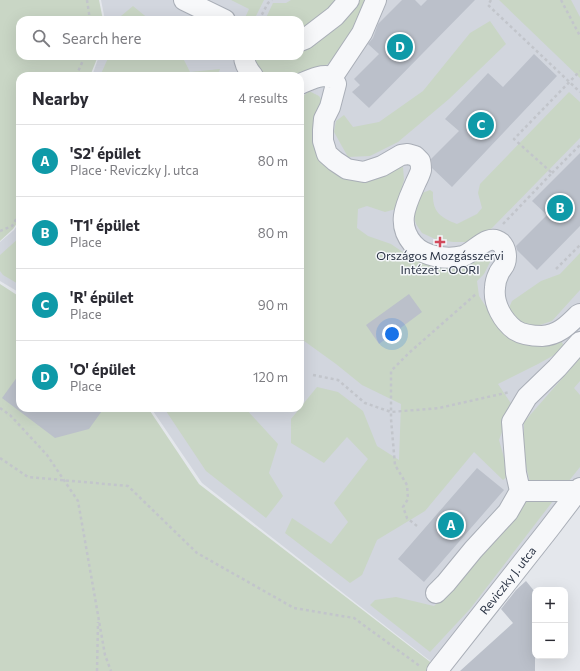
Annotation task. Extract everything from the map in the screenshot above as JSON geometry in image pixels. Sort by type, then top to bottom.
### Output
[{"type":"street","points":[[184,0],[217,16]]},
{"type":"street","points":[[304,39],[335,16],[349,0]]},
{"type":"street","points":[[332,78],[362,33],[376,0]]},
{"type":"street","points":[[244,60],[246,68],[250,72]]},
{"type":"street","points":[[304,82],[318,77],[327,76],[332,78],[336,84],[330,107],[324,119],[323,125],[323,142],[327,154],[335,161],[347,169],[364,172],[382,166],[401,155],[408,154],[415,156],[420,161],[421,170],[404,212],[403,223],[406,234],[413,244],[422,251],[431,255],[446,258],[464,255],[487,241],[494,240],[500,242],[504,247],[506,254],[505,263],[499,274],[495,289],[496,305],[504,319],[516,330],[531,336],[547,336],[562,330],[580,314]]},
{"type":"street","points":[[436,593],[508,512],[520,492],[516,473],[512,422],[527,397],[557,368],[580,342]]},
{"type":"street","points":[[520,492],[579,490]]},
{"type":"street","name":"Reviczky J. utca","points":[[437,671],[579,490]]},
{"type":"path","points":[[87,0],[89,16]]},
{"type":"path","points":[[261,16],[268,3],[272,0]]},
{"type":"path","points":[[490,0],[488,5],[580,92]]},
{"type":"path","points":[[561,0],[580,36]]},
{"type":"path","points":[[78,72],[83,60]]},
{"type":"path","points":[[552,173],[514,139],[580,71]]},
{"type":"path","points":[[487,241],[580,145]]},
{"type":"path","points":[[0,231],[12,226],[16,220]]},
{"type":"path","points":[[556,269],[580,245]]},
{"type":"path","points":[[417,526],[407,518],[403,507],[408,499],[407,484],[395,465],[391,412],[391,371],[410,352],[499,274]]},
{"type":"path","points":[[313,375],[338,380],[365,403],[391,412],[439,408],[540,385]]},
{"type":"path","points":[[0,408],[10,415],[47,455],[78,501],[105,655],[111,671]]},
{"type":"path","points":[[0,458],[28,477],[128,486],[197,553],[294,608],[354,618],[426,671]]},
{"type":"path","points":[[97,671],[98,615]]},
{"type":"shaded area","name":"Országos Mozgásszervi Intézet - OORI","points":[[101,0],[580,0],[580,478],[438,667],[202,483],[154,412],[304,412],[304,72],[93,72],[98,60],[304,60],[304,16],[104,16]]},
{"type":"shaded area","points":[[16,227],[16,291],[0,281],[0,242]]},
{"type":"green space","points":[[0,0],[99,0],[102,16],[16,16],[16,60],[96,60],[92,72],[16,72],[16,225],[0,241]]},
{"type":"green space","points":[[231,0],[264,0],[256,16],[246,16],[249,9]]},
{"type":"green space","points":[[291,0],[339,0],[304,31],[304,16],[267,16],[273,3],[286,3]]},
{"type":"green space","points":[[355,0],[371,0],[357,31],[328,64],[304,75],[304,72],[263,72],[255,63],[255,60],[304,60],[304,49],[316,44]]},
{"type":"green space","points":[[499,0],[571,0],[580,17],[580,78]]},
{"type":"green space","points":[[133,6],[145,16],[121,16]]},
{"type":"green space","points":[[490,21],[506,44],[449,99],[398,142],[370,156],[348,157],[334,132],[336,121],[344,115],[353,127],[379,122],[423,91],[470,33]]},
{"type":"green space","points":[[107,60],[184,60],[190,72],[102,72]]},
{"type":"green space","points":[[220,69],[219,72],[190,72]]},
{"type":"green space","points":[[309,91],[319,96],[324,104],[330,168],[390,169],[403,167],[404,180],[396,209],[385,212],[367,206],[358,209],[357,228],[368,236],[391,244],[407,255],[435,264],[484,252],[491,260],[484,274],[477,281],[479,296],[502,331],[560,338],[565,349],[498,384],[512,405],[499,440],[509,475],[503,480],[474,452],[425,511],[377,540],[362,575],[350,583],[285,533],[292,518],[331,544],[348,522],[334,503],[368,459],[347,437],[324,463],[291,443],[291,419],[297,412],[304,412],[304,403],[317,387],[338,392],[363,411],[377,446],[399,460],[401,404],[362,385],[304,341],[304,95]]},
{"type":"green space","points":[[569,92],[580,102],[580,138],[492,228],[471,242],[453,242],[435,239],[422,233],[416,224],[413,213],[422,193],[430,190],[433,192],[434,204],[438,213],[457,224],[477,214],[482,208],[478,193],[480,184]]},
{"type":"green space","points":[[16,241],[16,283],[3,275],[0,271],[0,255]]},
{"type":"green space","points":[[580,253],[580,290],[552,321],[531,328],[515,321],[508,310],[512,301],[541,281],[560,274]]},
{"type":"green space","points":[[0,284],[16,294],[16,412],[151,412],[199,484],[438,668],[435,671],[0,671]]},
{"type":"green space","points":[[580,358],[580,381],[574,388],[580,395],[580,467],[470,609],[430,652],[370,605],[375,600],[396,597],[434,606],[463,578],[532,491],[524,458],[524,422]]},
{"type":"green space","points":[[167,412],[249,412],[278,444],[269,473],[283,496],[266,518],[206,471]]},
{"type":"building","points":[[402,0],[415,0],[421,6],[427,0],[475,0],[369,108],[352,92],[360,85],[354,79],[379,54],[368,44],[373,38],[378,24]]},
{"type":"building","points":[[534,54],[557,76],[452,187],[432,168],[431,159],[459,131],[445,119],[488,73],[503,87]]},
{"type":"building","points":[[580,153],[580,226],[537,270],[517,250],[516,246],[547,215],[532,201]]},
{"type":"building","points":[[409,294],[422,312],[379,344],[366,325]]},
{"type":"building","points":[[16,379],[16,409],[2,398]]},
{"type":"building","points":[[21,412],[101,412],[89,429],[55,438]]},
{"type":"building","points":[[477,468],[504,490],[424,582],[398,559]]},
{"type":"building","points":[[526,581],[532,588],[532,659],[535,659],[535,671],[460,671],[513,623],[501,609],[516,590]]},
{"type":"place","name":"'O' épület","points":[[400,47]]},
{"type":"place","name":"'R' épület","points":[[481,125]]},
{"type":"place","name":"'T1' épület","points":[[560,208]]},
{"type":"place","name":"Országos Mozgásszervi Intézet - OORI","points":[[440,242]]},
{"type":"place","name":"'S2' épület","points":[[451,525]]}]
